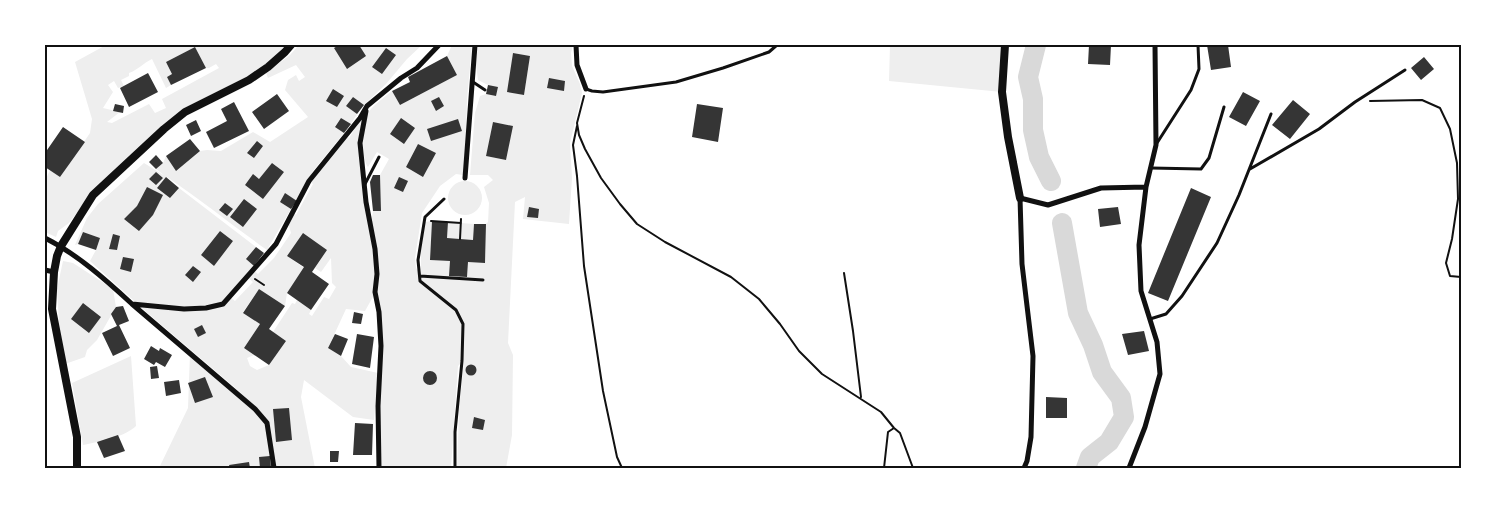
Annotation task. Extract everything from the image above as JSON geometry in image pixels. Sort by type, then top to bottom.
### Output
[{"type":"street","points":[[77,468],[77,437],[52,309],[54,272],[61,246],[93,195],[164,129],[185,112],[249,80],[268,67],[291,45]]},
{"type":"street","points":[[132,304],[184,309],[215,307],[223,304],[276,244],[309,181],[360,118],[367,106],[401,78],[417,68],[439,45]]},
{"type":"street","points":[[465,178],[475,45]]},
{"type":"street","points":[[576,45],[577,66],[586,89]]},
{"type":"street","points":[[1005,45],[1002,92],[1008,137],[1020,198],[1022,264],[1032,356],[1031,437],[1024,468]]},
{"type":"street","points":[[1129,468],[1145,427],[1160,374],[1157,342],[1141,291],[1139,245],[1146,187],[1156,145],[1155,45]]},
{"type":"street","points":[[367,106],[360,143],[366,202],[376,249],[378,274],[375,292],[379,312],[381,346],[378,406],[379,468]]},
{"type":"street","points":[[1020,198],[1048,205],[1101,188],[1146,187]]},
{"type":"street","points":[[45,238],[61,246],[114,288],[255,409],[268,423],[274,468]]},
{"type":"street","points":[[45,270],[54,272]]},
{"type":"lane","points":[[586,89],[592,92],[603,92],[676,82],[769,52],[777,45]]},
{"type":"lane","points":[[1156,145],[1191,90],[1198,69],[1198,45]]},
{"type":"lane","points":[[1249,170],[1305,138],[1355,102],[1405,70]]},
{"type":"lane","points":[[473,81],[485,90]]},
{"type":"lane","points":[[1150,168],[1201,169],[1209,158],[1224,107]]},
{"type":"lane","points":[[1149,319],[1166,314],[1182,296],[1216,244],[1249,170],[1271,114]]},
{"type":"lane","points":[[364,184],[379,157]]},
{"type":"lane","points":[[444,198],[425,217],[418,260],[420,281],[456,310],[463,324],[462,361],[455,432],[455,468]]},
{"type":"lane","points":[[420,276],[483,280]]},
{"type":"path","points":[[586,89],[573,145],[578,176],[584,266],[603,391],[617,458],[622,468]]},
{"type":"path","points":[[1355,102],[1422,100],[1440,108],[1450,129],[1457,163],[1458,199],[1446,263],[1450,276],[1461,276]]},
{"type":"path","points":[[577,123],[579,135],[585,149],[601,178],[637,224],[665,242],[731,277],[759,299],[799,351],[822,374],[881,412],[900,433],[912,468]]},
{"type":"path","points":[[460,239],[461,219]]},
{"type":"path","points":[[424,220],[461,223]]},
{"type":"path","points":[[844,273],[861,398]]},
{"type":"path","points":[[249,275],[264,285]]},
{"type":"path","points":[[884,468],[888,432],[894,428]]},
{"type":"shaded area","points":[[106,45],[286,46],[282,52],[247,78],[183,110],[91,194],[69,223],[58,231],[56,237],[45,232],[45,181],[50,170],[60,177],[90,133],[92,119],[75,62]],"holes":[[[195,47],[206,68],[216,64],[219,68],[162,99],[166,108],[155,113],[149,104],[112,123],[107,122],[120,112],[103,108],[113,92],[108,85],[114,81],[118,88],[124,86],[121,80],[152,59],[166,88],[171,85],[167,77],[172,74],[166,62]]]},
{"type":"shaded area","points":[[299,45],[422,45],[364,105],[353,97],[346,106],[357,114],[351,124],[341,118],[335,126],[344,133],[313,171],[297,201],[285,194],[280,202],[291,209],[267,250],[167,177],[158,187],[170,198],[179,188],[256,247],[247,259],[254,266],[224,300],[229,296],[235,301],[253,282],[247,277],[253,270],[258,274],[274,258],[291,233],[288,222],[293,212],[296,215],[313,184],[309,181],[346,135],[349,138],[361,119],[363,120],[358,146],[371,223],[373,211],[381,211],[380,175],[389,159],[377,152],[368,167],[363,149],[366,117],[373,107],[392,91],[400,105],[457,75],[447,56],[452,45],[472,45],[463,175],[456,174],[440,186],[422,213],[415,258],[416,268],[421,273],[421,251],[425,222],[432,221],[430,260],[450,261],[450,276],[467,277],[468,262],[485,263],[486,224],[488,222],[489,203],[484,187],[493,180],[488,175],[470,175],[475,113],[480,96],[486,94],[496,96],[498,88],[478,80],[476,65],[478,45],[573,45],[571,53],[572,66],[582,93],[570,143],[572,178],[569,224],[523,219],[525,197],[515,202],[508,343],[513,355],[512,435],[506,468],[457,468],[459,410],[464,360],[458,366],[451,468],[379,468],[381,346],[375,293],[365,311],[346,309],[328,348],[341,356],[351,367],[378,373],[374,420],[353,417],[304,380],[301,397],[315,468],[159,468],[188,408],[190,353],[246,397],[90,261],[100,238],[83,232],[78,244],[75,245],[87,218],[98,204],[144,163],[165,176],[156,169],[163,163],[166,156],[176,170],[200,151],[221,151],[253,132],[270,142],[308,117],[285,90],[288,80],[296,75],[299,81],[305,77],[296,65],[268,78],[266,73],[290,55]],"holes":[[[513,53],[530,56],[524,95],[508,92]],[[493,122],[512,126],[506,160],[486,156]],[[418,144],[436,153],[406,167]],[[272,163],[284,172],[263,199],[245,185],[253,175],[259,179]],[[220,231],[233,241],[214,266],[201,255]],[[303,234],[327,250],[315,268],[321,272],[331,258],[332,283],[336,287],[329,299],[324,297],[312,316],[309,314],[311,310],[297,300],[295,304],[292,303],[273,332],[286,341],[269,365],[257,370],[250,366],[247,358],[254,355],[244,348],[260,324],[243,312],[259,289],[285,306],[287,293],[304,268],[287,256]]]},
{"type":"shaded area","points":[[890,45],[1005,45],[1002,92],[889,81]]},
{"type":"shaded area","points":[[465,181],[477,186],[482,198],[477,210],[465,215],[453,210],[448,198],[453,186]]},
{"type":"shaded area","points":[[448,222],[474,224],[473,240],[447,238]]},
{"type":"shaded area","points":[[63,261],[73,263],[113,289],[116,307],[97,340],[87,350],[85,357],[65,364],[59,323],[57,289]]},
{"type":"shaded area","points":[[131,356],[136,426],[118,436],[83,445],[72,383]]},
{"type":"building","points":[[339,45],[359,45],[366,56],[347,69],[334,48]]},
{"type":"building","points":[[1089,45],[1111,45],[1110,65],[1088,64]]},
{"type":"building","points":[[1207,45],[1228,45],[1231,67],[1211,70]]},
{"type":"building","points":[[195,47],[206,68],[171,85],[167,77],[172,74],[166,62]]},
{"type":"building","points":[[386,48],[396,55],[382,74],[372,67]]},
{"type":"building","points":[[513,53],[530,56],[524,95],[507,92]]},
{"type":"building","points":[[447,56],[457,75],[400,105],[392,91],[410,82],[408,77]]},
{"type":"building","points":[[1424,57],[1434,69],[1421,80],[1411,68]]},
{"type":"building","points":[[148,73],[158,92],[129,107],[120,88]]},
{"type":"building","points":[[549,78],[565,81],[564,91],[547,88]]},
{"type":"building","points":[[488,85],[498,87],[496,96],[486,94]]},
{"type":"building","points":[[333,89],[344,96],[337,107],[326,101]]},
{"type":"building","points":[[1243,92],[1260,101],[1246,126],[1229,117]]},
{"type":"building","points":[[277,94],[289,111],[264,129],[252,112]]},
{"type":"building","points":[[353,97],[364,105],[357,114],[346,106]]},
{"type":"building","points":[[439,97],[444,106],[436,111],[431,101]]},
{"type":"building","points":[[1293,100],[1310,114],[1290,139],[1272,125]]},
{"type":"building","points":[[234,102],[249,131],[214,148],[206,132],[227,121],[221,109]]},
{"type":"building","points":[[115,104],[124,106],[123,113],[113,111]]},
{"type":"building","points":[[697,104],[723,108],[718,142],[692,137]]},
{"type":"building","points":[[341,118],[351,124],[344,133],[335,127]]},
{"type":"building","points":[[401,118],[415,128],[404,144],[390,134]]},
{"type":"building","points":[[458,119],[462,131],[431,141],[427,129]]},
{"type":"building","points":[[196,120],[201,131],[191,136],[186,125]]},
{"type":"building","points":[[493,122],[513,126],[506,160],[486,156]]},
{"type":"building","points":[[63,127],[85,142],[60,177],[45,167],[45,153]]},
{"type":"building","points":[[190,139],[200,151],[176,171],[166,156]]},
{"type":"building","points":[[257,141],[263,146],[254,158],[247,153]]},
{"type":"building","points":[[418,144],[436,153],[423,177],[406,167]]},
{"type":"building","points":[[156,155],[163,163],[156,169],[149,162]]},
{"type":"building","points":[[272,163],[284,172],[263,199],[245,185],[253,174],[259,179]]},
{"type":"building","points":[[156,172],[163,178],[156,185],[149,179]]},
{"type":"building","points":[[373,175],[380,175],[381,211],[373,211],[370,182]]},
{"type":"building","points":[[166,177],[179,188],[170,198],[157,188]]},
{"type":"building","points":[[399,177],[408,181],[403,192],[394,188]]},
{"type":"building","points":[[147,187],[163,195],[153,215],[139,231],[124,219],[137,206]]},
{"type":"building","points":[[1191,188],[1211,197],[1168,301],[1148,293]]},
{"type":"building","points":[[285,193],[297,201],[291,209],[280,202]]},
{"type":"building","points":[[244,199],[257,209],[243,227],[230,217]]},
{"type":"building","points":[[225,203],[233,209],[227,216],[219,210]]},
{"type":"building","points":[[529,207],[539,209],[538,218],[527,217]]},
{"type":"building","points":[[1118,207],[1121,224],[1100,227],[1098,209]]},
{"type":"building","points":[[432,221],[448,222],[447,238],[473,240],[474,224],[486,224],[485,263],[468,262],[467,277],[449,276],[450,261],[430,260]]},
{"type":"building","points":[[220,231],[233,241],[214,266],[201,255]]},
{"type":"building","points":[[83,232],[100,238],[96,250],[78,244]]},
{"type":"building","points":[[303,233],[327,250],[312,272],[329,284],[311,310],[287,293],[304,267],[287,256]]},
{"type":"building","points":[[113,234],[120,236],[117,250],[109,249]]},
{"type":"building","points":[[256,247],[264,253],[254,266],[246,259]]},
{"type":"building","points":[[123,257],[134,259],[131,272],[120,269]]},
{"type":"building","points":[[193,266],[201,272],[193,282],[185,275]]},
{"type":"building","points":[[259,289],[285,306],[269,329],[286,341],[269,365],[244,348],[260,324],[243,313]]},
{"type":"building","points":[[83,303],[101,317],[89,333],[71,319]]},
{"type":"building","points":[[123,306],[129,321],[119,325],[130,348],[113,356],[102,333],[117,326],[111,314],[116,307]]},
{"type":"building","points":[[354,312],[363,314],[361,324],[352,323]]},
{"type":"building","points":[[202,325],[206,333],[198,337],[194,329]]},
{"type":"building","points":[[1144,331],[1149,351],[1128,355],[1122,334]]},
{"type":"building","points":[[335,334],[348,339],[341,356],[328,348]]},
{"type":"building","points":[[357,334],[374,337],[370,368],[352,364]]},
{"type":"building","points":[[151,346],[159,351],[160,348],[172,355],[165,367],[156,362],[154,365],[144,359]]},
{"type":"building","points":[[471,364],[477,370],[471,376],[465,370]]},
{"type":"building","points":[[157,366],[159,378],[151,379],[150,367]]},
{"type":"building","points":[[430,371],[435,373],[437,378],[435,383],[430,385],[425,383],[423,378],[425,373]]},
{"type":"building","points":[[205,377],[213,397],[195,403],[188,383]]},
{"type":"building","points":[[179,380],[181,393],[166,396],[164,382]]},
{"type":"building","points":[[1046,397],[1067,398],[1067,418],[1046,418]]},
{"type":"building","points":[[289,408],[292,440],[276,442],[273,409]]},
{"type":"building","points":[[474,417],[485,420],[483,430],[472,428]]},
{"type":"building","points":[[355,423],[373,424],[372,455],[353,455]]},
{"type":"building","points":[[118,435],[125,451],[104,458],[97,442]]},
{"type":"building","points":[[330,451],[339,451],[338,462],[330,462]]},
{"type":"building","points":[[270,456],[271,468],[260,468],[259,457]]},
{"type":"building","points":[[249,462],[250,468],[230,468],[229,465]]},
{"type":"waterway","points":[[1036,45],[1028,77],[1033,99],[1033,130],[1039,157],[1051,181]]},
{"type":"waterway","points":[[1062,223],[1078,313],[1093,345],[1102,372],[1121,398],[1124,417],[1109,442],[1090,457],[1086,468]]}]
